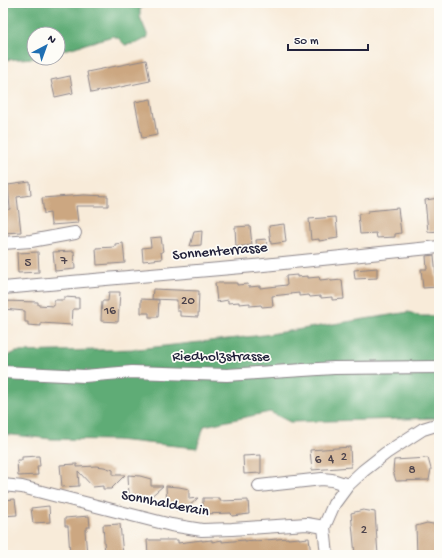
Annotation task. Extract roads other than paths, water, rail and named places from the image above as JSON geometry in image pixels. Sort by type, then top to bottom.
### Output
[{"type":"street","points":[[3,243],[31,241],[75,233]]},
{"type":"street","name":"Sonnenterrasse","points":[[3,288],[254,266],[439,247]]},
{"type":"street","name":"Riedholzstrasse","points":[[3,372],[84,376],[132,372],[227,375],[334,368],[439,367]]},
{"type":"street","points":[[327,555],[324,527],[334,504],[348,485],[362,471],[386,453],[423,429],[439,424]]},
{"type":"street","points":[[259,486],[322,479],[332,480],[348,485]]},
{"type":"street","name":"Sonnhalderain","points":[[3,485],[22,487],[173,525],[202,530],[307,524],[324,527]]}]
